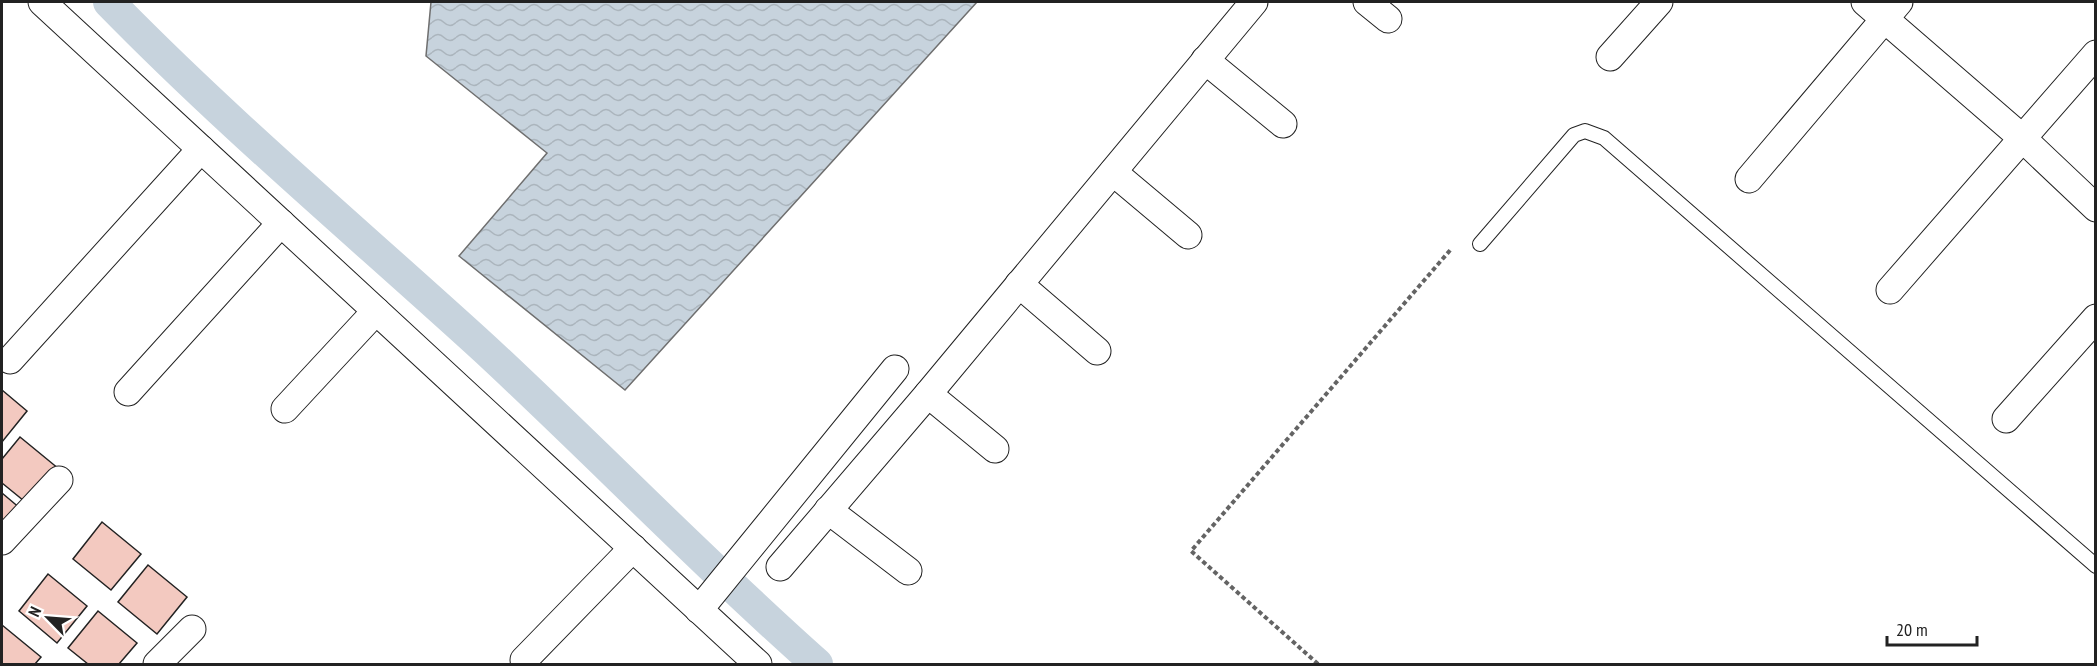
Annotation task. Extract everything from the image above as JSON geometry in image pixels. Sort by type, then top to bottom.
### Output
[{"type":"street","points":[[42,2],[758,664]]},
{"type":"street","points":[[780,567],[928,394],[1254,2]]},
{"type":"street","points":[[1368,2],[1388,19]]},
{"type":"street","points":[[1610,57],[1659,2]]},
{"type":"street","points":[[1749,180],[1883,7],[2096,208]]},
{"type":"street","points":[[1890,290],[2021,137],[2096,54]]},
{"type":"street","points":[[1205,60],[1283,124]]},
{"type":"street","points":[[10,360],[201,149]]},
{"type":"street","points":[[1113,172],[1188,235]]},
{"type":"street","points":[[128,392],[281,223]]},
{"type":"street","points":[[1019,284],[1096,351]]},
{"type":"street","points":[[285,409],[376,310]]},
{"type":"street","points":[[2006,419],[2096,318]]},
{"type":"street","points":[[699,610],[895,369]]},
{"type":"street","points":[[928,394],[995,450]]},
{"type":"street","points":[[2,541],[59,480]]},
{"type":"street","points":[[828,510],[908,571]]},
{"type":"street","points":[[524,660],[633,548]]},
{"type":"street","points":[[157,664],[192,629]]},
{"type":"lane","points":[[1480,244],[1574,135],[1585,131],[1604,138],[2096,566]]},
{"type":"path","points":[[1318,664],[1191,551],[1452,248]]},
{"type":"water","points":[[431,2],[977,2],[625,390],[459,256],[547,153],[426,56]]},
{"type":"building","points":[[2,390],[27,411],[2,442]]},
{"type":"building","points":[[20,437],[59,469],[29,505],[2,483],[2,459]]},
{"type":"building","points":[[2,493],[21,509],[2,533]]},
{"type":"building","points":[[102,522],[141,554],[111,590],[73,559]]},
{"type":"building","points":[[148,565],[187,597],[157,634],[118,602]]},
{"type":"building","points":[[48,574],[87,606],[57,643],[19,611]]},
{"type":"building","points":[[98,611],[137,643],[119,664],[88,664],[68,648]]},
{"type":"building","points":[[2,625],[41,657],[35,664],[2,664]]},
{"type":"waterway","points":[[109,2],[200,92],[485,349],[733,587],[817,664]]}]
